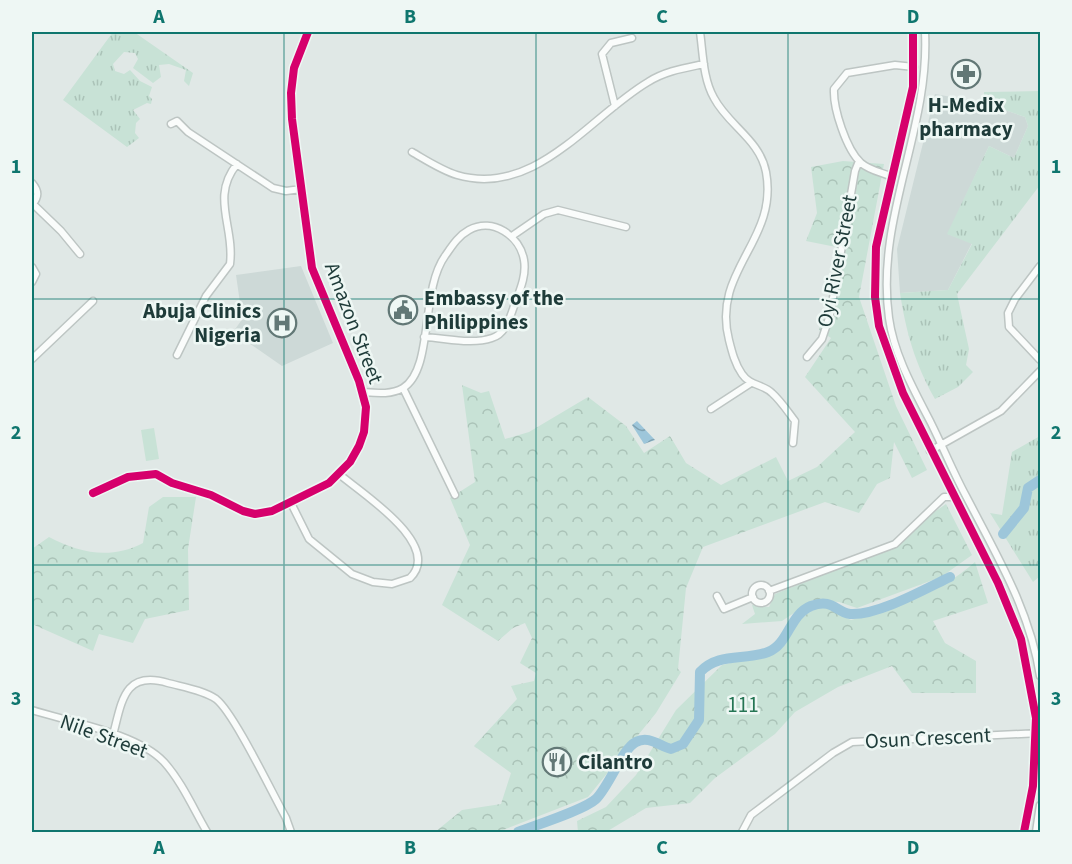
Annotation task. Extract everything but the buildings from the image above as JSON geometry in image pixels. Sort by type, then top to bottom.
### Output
[{"type":"street","name":"Amazon Street","points":[[93,493],[128,477],[156,474],[172,483],[211,495],[243,511],[255,514],[272,511],[328,483],[339,474],[350,462],[364,432],[366,407],[363,392],[312,268],[291,93],[294,68],[308,32]]},
{"type":"street","points":[[700,32],[704,64],[715,100],[752,143],[766,169],[768,203],[763,219],[727,292],[724,306],[725,324],[732,353],[742,374],[751,383],[771,392],[795,421],[793,442]]},
{"type":"street","points":[[913,32],[913,87],[890,176],[876,247],[875,297],[879,326],[893,370],[930,451],[998,583],[1017,629],[1033,691],[1038,733],[1033,786],[1024,832]]},
{"type":"street","points":[[925,32],[926,57],[921,100],[891,218],[886,282],[889,319],[896,345],[941,443],[1009,579],[1036,652],[1041,676]]},
{"type":"street","points":[[615,106],[602,54],[610,44],[632,38]]},
{"type":"street","points":[[412,152],[457,175],[489,179],[510,176],[568,146],[615,106],[660,76],[704,64]]},
{"type":"street","points":[[890,176],[867,168],[852,151],[837,114],[834,97],[837,82],[848,73],[868,68],[914,67]]},
{"type":"street","points":[[171,124],[177,121],[273,188],[301,189]]},
{"type":"street","name":"Oyi River Street","points":[[807,357],[822,339],[830,315],[855,171],[859,161]]},
{"type":"street","points":[[177,355],[206,296],[230,264],[223,192],[227,176],[237,164]]},
{"type":"street","points":[[32,183],[38,192],[32,205],[62,231],[80,254]]},
{"type":"street","points":[[512,236],[544,214],[558,210],[626,227]]},
{"type":"street","points":[[363,392],[387,393],[403,388],[417,374],[431,284],[441,261],[460,236],[481,226],[504,230],[512,236],[524,259],[525,271],[504,330],[491,339],[470,341],[424,337]]},
{"type":"street","points":[[1041,266],[1008,313],[1009,327],[1041,360]]},
{"type":"street","points":[[32,267],[36,274],[32,282]]},
{"type":"street","points":[[32,359],[93,301]]},
{"type":"street","points":[[930,451],[1000,411],[1041,371]]},
{"type":"street","points":[[711,409],[751,383]]},
{"type":"street","points":[[403,388],[454,495]]},
{"type":"street","points":[[291,503],[309,539],[352,574],[373,582],[392,584],[410,578],[417,567],[417,552],[411,537],[339,474]]},
{"type":"street","points":[[769,591],[895,544],[944,497],[953,496]]},
{"type":"street","points":[[759,585],[769,591],[770,596],[764,602],[759,603],[753,597],[753,591],[759,585]]},
{"type":"street","points":[[717,596],[724,609],[753,597]]},
{"type":"street","points":[[113,735],[124,698],[137,682],[151,678],[213,698],[227,713],[286,818],[291,832]]},
{"type":"street","name":"Nile Street","points":[[32,710],[113,735],[153,752],[164,762],[207,832]]},
{"type":"street","name":"Osun Crescent","points":[[742,832],[751,815],[833,753],[852,742],[1038,733]]},
{"type":"street","points":[[1036,832],[1041,806]]},
{"type":"shaded area","points":[[935,94],[984,103],[1025,117],[1028,126],[1014,158],[989,146],[948,234],[972,243],[948,290],[900,293],[897,249]]},
{"type":"shaded area","name":"Abuja Clinics Nigeria","points":[[301,266],[333,343],[282,366],[233,332],[251,307],[240,303],[236,275]]},
{"type":"green space","points":[[113,32],[134,32],[193,73],[189,86],[184,81],[186,70],[169,64],[159,65],[161,77],[153,83],[133,68],[138,59],[135,53],[124,52],[113,64],[115,71],[124,74],[130,70],[140,81],[152,87],[149,96],[152,99],[151,104],[147,103],[133,110],[140,119],[136,123],[135,133],[139,138],[127,147],[63,100]]},
{"type":"green space","points":[[1040,91],[1040,185],[957,294],[969,349],[966,365],[973,372],[958,387],[935,399],[912,348],[900,293],[948,290],[972,244],[947,234],[989,146],[1014,158],[1028,126],[1025,117],[984,103],[984,92]]},
{"type":"green space","points":[[843,161],[884,164],[859,297],[896,406],[927,470],[912,478],[894,442],[890,478],[877,484],[859,513],[825,502],[703,547],[686,588],[678,669],[681,672],[656,713],[588,797],[498,832],[435,832],[462,810],[501,804],[511,773],[474,746],[517,699],[511,686],[534,681],[536,673],[520,663],[532,638],[525,623],[513,628],[498,641],[442,605],[470,545],[450,498],[475,482],[462,385],[481,393],[489,391],[505,439],[529,432],[588,397],[626,426],[644,453],[670,436],[686,463],[721,485],[776,457],[788,481],[817,467],[855,432],[805,377],[831,338],[819,330],[830,292],[836,247],[806,241],[817,213],[811,167]]},
{"type":"green space","points":[[154,428],[159,459],[146,461],[141,430]]},
{"type":"green space","points":[[1040,436],[1040,576],[1033,582],[990,513],[1002,515],[1012,452]]},
{"type":"green space","points":[[163,497],[196,497],[188,549],[189,610],[145,619],[133,643],[99,634],[93,651],[32,624],[32,549],[49,537],[72,547],[95,552],[107,553],[131,548],[143,543],[149,507]]},
{"type":"green space","points":[[946,504],[972,555],[941,577],[857,608],[839,602],[813,600],[782,621],[742,624],[755,614],[752,605],[769,607],[775,594],[899,545],[927,517]]},
{"type":"green space","name":"111","points":[[975,562],[988,603],[933,621],[945,643],[976,661],[976,693],[912,693],[892,666],[838,687],[795,712],[775,734],[715,778],[690,803],[646,808],[606,832],[578,832],[577,821],[606,807],[636,775],[676,710],[722,665],[778,652],[799,622],[813,611],[821,608],[830,609],[851,620],[901,604],[931,591]]},
{"type":"water","points":[[637,421],[655,440],[644,444],[632,425]]},
{"type":"waterway","points":[[1003,534],[1024,508],[1028,488],[1040,480]]},
{"type":"waterway","points":[[518,832],[571,812],[596,799],[626,752],[636,742],[650,740],[671,749],[683,744],[699,720],[700,672],[707,666],[724,659],[759,655],[775,648],[798,616],[811,606],[829,604],[850,614],[874,611],[901,601],[950,577]]},
{"type":"cycle path","points":[[93,493],[128,477],[156,474],[172,483],[211,495],[243,511],[255,514],[272,511],[329,483],[350,462],[359,446],[364,432],[366,407],[359,381],[312,268],[292,119],[291,93],[294,68],[308,32]]},
{"type":"cycle path","points":[[913,32],[913,87],[876,247],[875,297],[879,326],[903,393],[998,583],[1021,639],[1036,718],[1033,786],[1024,832]]},
{"type":"place","name":"H-Medix pharmacy","points":[[966,74]]},
{"type":"place","name":"Embassy of the Philippines","points":[[403,310]]},
{"type":"place","name":"Abuja Clinics Nigeria","points":[[282,323]]},
{"type":"place","name":"Cilantro","points":[[557,762]]}]
